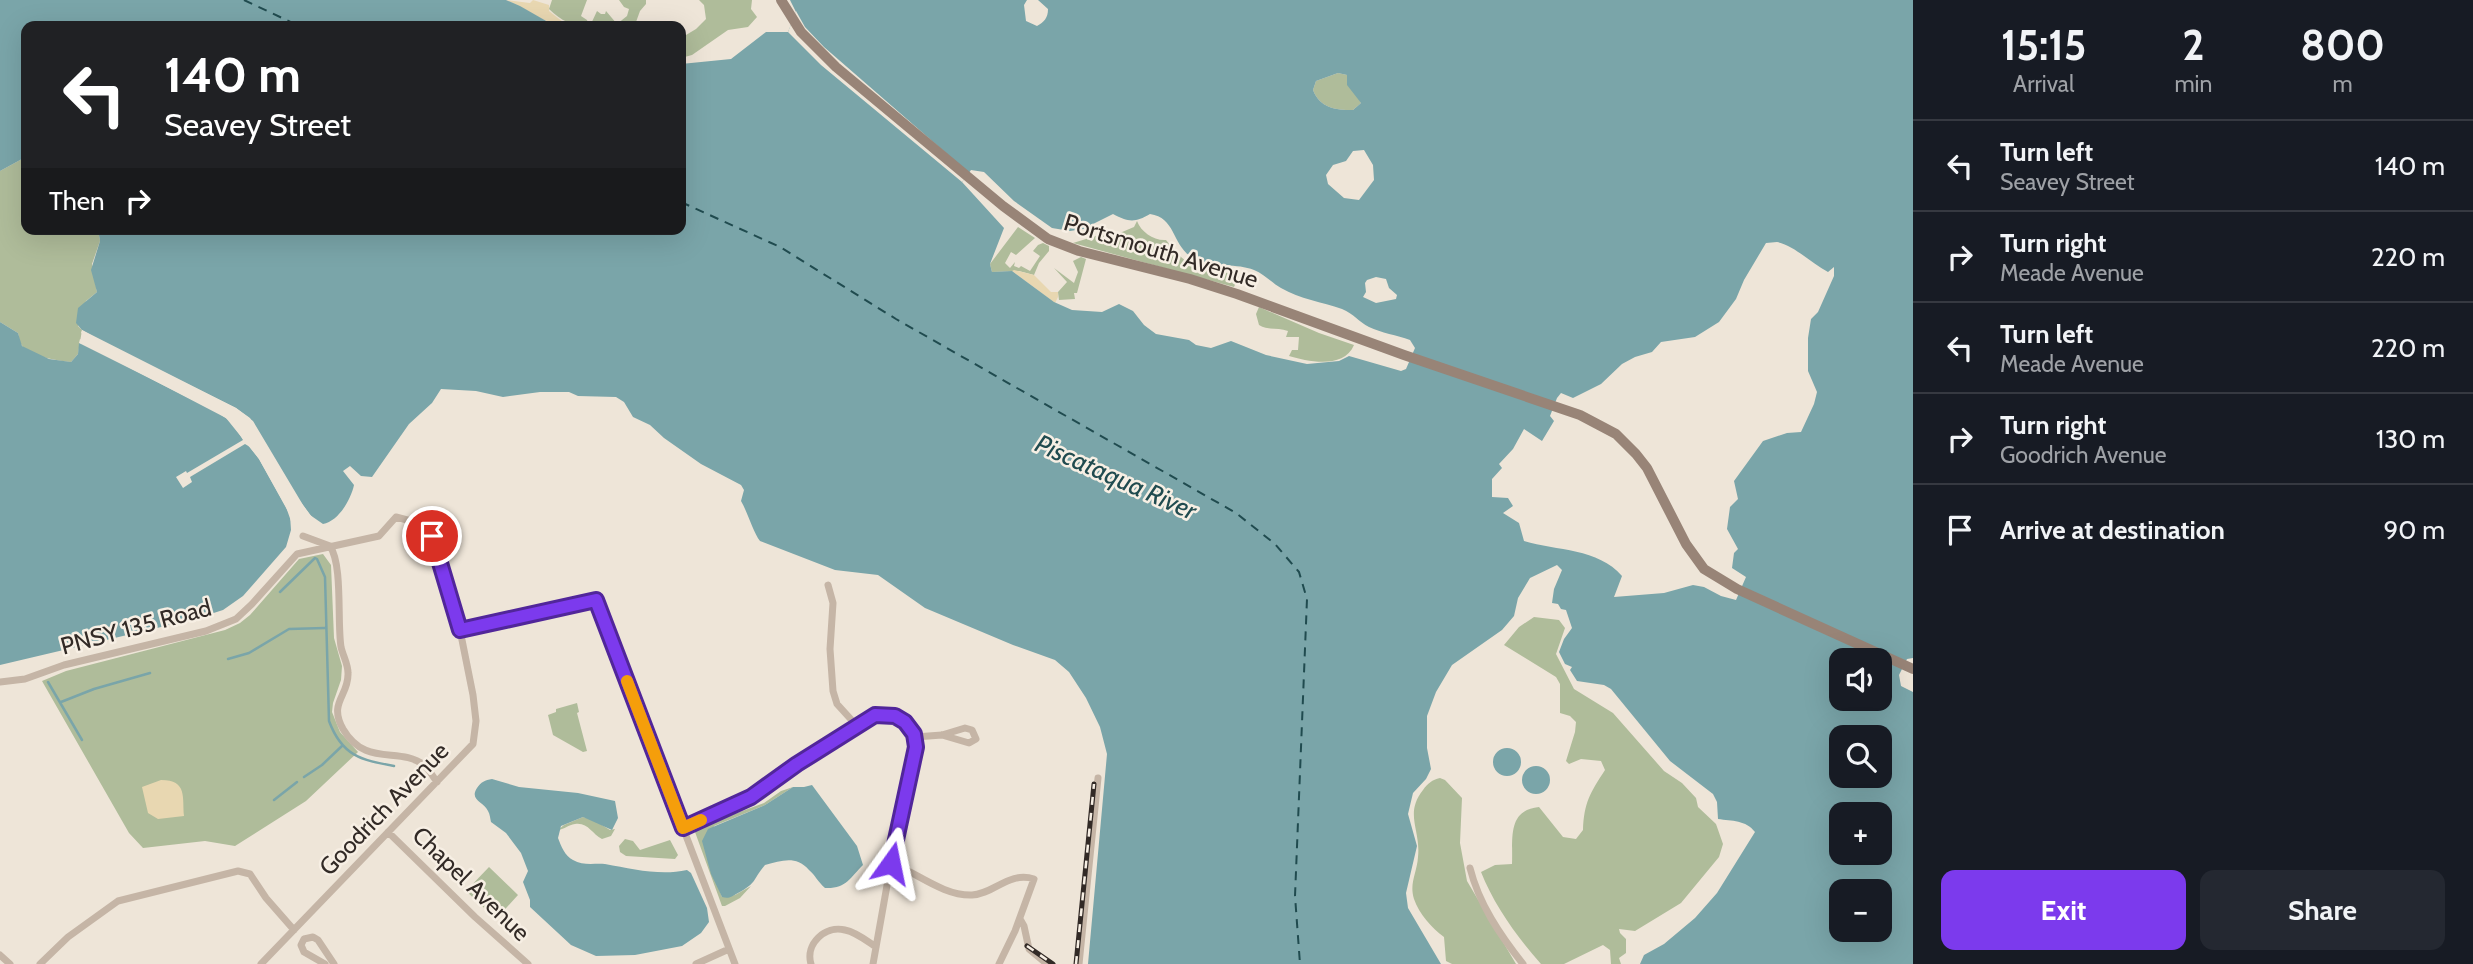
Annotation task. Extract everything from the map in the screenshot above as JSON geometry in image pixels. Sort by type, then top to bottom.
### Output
[{"type":"main road","name":"Portsmouth Avenue","points":[[781,4],[808,39],[836,67],[993,199],[1048,239],[1079,251],[1190,279],[1237,294],[1600,424],[1631,447],[1647,468],[1693,557],[1704,569],[1737,589],[1909,667]]},
{"type":"street","name":"Goodrich Avenue","points":[[261,964],[469,750],[475,737],[473,695],[460,630],[432,536],[411,521],[400,517],[391,520],[379,536],[330,546]]},
{"type":"street","points":[[303,536],[330,546],[336,560],[341,648],[349,673],[337,702],[340,723],[350,738],[365,751],[420,763],[437,782]]},
{"type":"street","name":"PNSY 135 Road","points":[[0,682],[24,679],[64,665],[225,624],[252,604],[298,555],[330,546]]},
{"type":"street","points":[[828,585],[833,603],[830,649],[832,691],[837,704],[856,726]]},
{"type":"street","points":[[460,630],[596,600],[735,964]]},
{"type":"street","points":[[683,828],[751,797],[797,764],[875,715],[888,715],[905,722],[915,737],[915,751],[873,964]]},
{"type":"street","points":[[915,737],[942,735]]},
{"type":"street","points":[[1079,964],[1098,778]]},
{"type":"street","name":"Chapel Avenue","points":[[388,832],[475,918],[528,964]]},
{"type":"street","points":[[891,863],[962,894],[980,893],[1019,876],[1034,879],[1020,919],[999,964]]},
{"type":"street","points":[[1470,867],[1477,892],[1486,909],[1523,964]]},
{"type":"street","points":[[40,964],[68,937],[118,901],[238,871],[250,874],[266,898],[294,930]]},
{"type":"street","points":[[1020,919],[1026,932],[1028,949],[1047,964]]},
{"type":"street","points":[[811,964],[809,956],[812,945],[824,934],[836,930],[852,932],[876,947]]},
{"type":"street","points":[[325,964],[302,950],[304,939],[313,937],[317,940],[334,964]]},
{"type":"street","points":[[696,964],[729,949]]},
{"type":"street","points":[[0,955],[10,964]]},
{"type":"green space","points":[[552,0],[587,0],[581,16],[587,21],[565,21],[549,9]]},
{"type":"green space","points":[[619,0],[646,0],[636,21],[621,21],[627,16],[629,9]]},
{"type":"green space","points":[[699,0],[752,0],[751,9],[757,17],[748,27],[728,30],[686,57],[686,35],[706,19],[704,5]]},
{"type":"green space","points":[[597,11],[605,14],[606,11],[614,21],[592,21]]},
{"type":"green space","points":[[1338,73],[1347,75],[1361,103],[1353,110],[1329,107],[1320,101],[1313,90],[1316,81]]},
{"type":"green space","points":[[21,160],[21,235],[99,235],[100,241],[92,264],[97,292],[86,301],[78,326],[82,330],[78,354],[71,362],[30,352],[21,344],[18,333],[0,322],[0,171]]},
{"type":"green space","points":[[1137,221],[1145,232],[1157,239],[1166,240],[1192,265],[1239,276],[1234,287],[1073,243],[1099,235],[1115,235],[1134,227]]},
{"type":"green space","points":[[1018,227],[1035,238],[1016,255],[1011,252],[1005,263],[1010,268],[1015,262],[1014,266],[1030,271],[1040,256],[1033,251],[1038,245],[1043,243],[1049,246],[1049,251],[1039,263],[1034,275],[1019,271],[992,272],[990,264]]},
{"type":"green space","points":[[1081,257],[1086,259],[1077,293],[1074,293],[1075,299],[1059,300],[1058,292],[1067,282],[1054,268],[1074,283],[1078,272],[1073,261]]},
{"type":"green space","points":[[1259,307],[1354,345],[1349,353],[1334,361],[1289,356],[1292,350],[1298,350],[1299,337],[1286,337],[1288,331],[1259,325],[1256,314]]},
{"type":"green space","points":[[323,554],[331,565],[334,638],[342,666],[332,712],[340,732],[358,752],[306,801],[235,846],[205,841],[143,848],[129,833],[42,681],[66,671],[225,630],[250,615],[299,559]]},
{"type":"green space","points":[[1534,617],[1559,620],[1565,628],[1556,654],[1574,689],[1613,713],[1664,771],[1682,783],[1696,798],[1698,807],[1716,824],[1723,844],[1719,857],[1681,903],[1635,931],[1619,929],[1626,939],[1626,953],[1619,958],[1621,964],[1611,964],[1610,950],[1603,945],[1564,964],[1541,964],[1507,920],[1481,872],[1495,865],[1512,864],[1514,827],[1521,814],[1529,809],[1539,807],[1563,837],[1576,839],[1583,830],[1589,798],[1605,770],[1601,761],[1581,759],[1569,764],[1566,761],[1576,722],[1570,716],[1560,713],[1560,684],[1556,677],[1504,645],[1519,627]]},
{"type":"green space","points":[[577,703],[587,751],[583,752],[553,735],[548,715],[556,712],[556,709]]},
{"type":"green space","points":[[1440,778],[1462,798],[1460,843],[1467,881],[1516,964],[1452,964],[1446,961],[1444,937],[1426,920],[1416,905],[1412,888],[1418,847],[1414,822],[1415,807],[1427,785]]},
{"type":"green space","points":[[793,787],[765,805],[714,826],[710,865],[722,897],[735,895],[751,886],[740,898],[722,906],[695,832],[699,827],[764,803],[781,791]]},
{"type":"green space","points":[[583,817],[610,830],[615,829],[611,836],[602,839],[579,824],[558,830]]},
{"type":"green space","points":[[625,839],[633,841],[640,850],[670,840],[678,855],[675,859],[626,856],[620,852],[619,846]]},
{"type":"green space","points":[[489,867],[518,895],[496,919],[466,891]]},
{"type":"sand","points":[[506,0],[530,3],[533,0],[549,5],[549,11],[562,21],[544,20]]},
{"type":"sand","points":[[1012,271],[1034,275],[1051,292],[1058,292],[1055,303]]},
{"type":"sand","points":[[161,780],[176,783],[180,787],[184,816],[158,819],[148,813],[142,787]]},
{"type":"water","points":[[0,0],[506,0],[546,21],[21,21],[21,160],[0,171]]},
{"type":"water","name":"Piscataqua River","points":[[790,0],[1027,0],[1024,5],[1026,21],[1037,26],[1045,19],[1048,9],[1038,0],[1913,0],[1913,658],[1907,659],[1899,675],[1901,686],[1913,692],[1913,964],[1640,964],[1644,955],[1664,944],[1695,918],[1717,893],[1755,832],[1743,823],[1718,819],[1717,802],[1713,794],[1670,761],[1611,689],[1604,685],[1577,681],[1570,670],[1572,667],[1565,664],[1559,652],[1572,628],[1566,610],[1552,603],[1554,589],[1562,570],[1557,565],[1530,578],[1518,598],[1514,616],[1502,630],[1452,665],[1436,692],[1427,716],[1427,748],[1431,769],[1413,793],[1408,814],[1417,846],[1406,893],[1408,908],[1441,964],[1088,964],[1107,754],[1100,727],[1086,698],[1069,672],[1055,660],[925,608],[878,575],[835,570],[760,541],[741,501],[744,490],[741,485],[701,464],[650,425],[633,417],[624,402],[616,397],[540,392],[503,397],[476,391],[441,389],[432,403],[409,424],[372,477],[361,476],[350,466],[343,471],[354,485],[352,491],[339,514],[323,524],[310,515],[303,505],[253,421],[236,408],[101,341],[82,330],[76,323],[78,308],[97,292],[91,270],[100,241],[99,235],[686,235],[686,64],[731,59],[766,32],[788,32],[796,12]],"holes":[[[1338,73],[1347,75],[1347,85],[1361,103],[1353,110],[1324,104],[1313,90],[1316,81]],[[1364,150],[1373,165],[1374,180],[1359,200],[1344,198],[1328,184],[1326,175],[1333,165],[1346,161],[1353,151]],[[971,170],[984,172],[1014,201],[1052,228],[1070,231],[1083,229],[1113,214],[1132,220],[1150,214],[1159,217],[1166,221],[1183,249],[1197,260],[1254,270],[1288,292],[1342,309],[1369,327],[1410,340],[1415,348],[1406,369],[1401,371],[1349,356],[1339,361],[1307,364],[1266,355],[1231,341],[1211,348],[1196,345],[1189,340],[1156,334],[1144,325],[1133,311],[1119,304],[1102,312],[1072,310],[1054,302],[1012,271],[992,272],[990,264],[1004,228],[962,182]],[[1777,242],[1790,247],[1828,272],[1834,267],[1834,276],[1818,312],[1811,319],[1808,371],[1817,392],[1801,432],[1787,433],[1763,441],[1734,481],[1738,499],[1730,507],[1727,529],[1738,549],[1734,553],[1732,568],[1746,577],[1736,600],[1693,585],[1664,593],[1614,597],[1622,576],[1601,560],[1524,541],[1519,523],[1503,513],[1513,506],[1508,498],[1492,497],[1492,479],[1502,468],[1499,464],[1513,449],[1524,429],[1542,441],[1554,421],[1550,416],[1561,393],[1573,398],[1601,384],[1622,364],[1652,352],[1661,342],[1695,337],[1719,322],[1736,299],[1766,243]],[[1376,277],[1386,279],[1389,288],[1397,295],[1396,299],[1376,303],[1363,297],[1366,292],[1365,283]]]},
{"type":"water","points":[[0,322],[18,333],[22,346],[49,359],[71,362],[78,354],[79,343],[84,344],[226,418],[259,459],[290,515],[291,530],[286,547],[243,596],[223,610],[195,619],[0,665]]},
{"type":"water","points":[[1507,748],[1517,752],[1521,762],[1517,772],[1507,776],[1497,772],[1493,762],[1497,752]]},
{"type":"water","points":[[1536,766],[1546,770],[1550,780],[1546,790],[1536,794],[1526,790],[1522,780],[1526,770]]},
{"type":"water","points":[[492,779],[519,787],[578,793],[615,801],[618,818],[612,830],[583,817],[561,826],[558,838],[566,853],[573,860],[585,864],[605,864],[657,872],[687,870],[691,873],[707,908],[709,922],[701,933],[682,946],[635,955],[596,956],[571,945],[530,907],[523,882],[528,871],[521,853],[506,833],[491,822],[486,808],[476,798],[475,792],[479,786]]},
{"type":"water","points":[[812,785],[857,846],[863,865],[843,885],[825,888],[799,862],[777,862],[765,865],[744,889],[730,897],[722,897],[711,874],[702,841],[708,829],[765,805],[793,787]]},
{"type":"pier","points":[[796,11],[805,27],[824,47],[969,173],[962,182],[821,65],[788,32]]},
{"type":"pier","points":[[82,330],[236,408],[250,418],[312,517],[307,518],[248,420],[235,411],[99,344],[81,333]]},
{"type":"pier","points":[[80,339],[228,415],[262,457],[290,506],[295,523],[292,524],[286,507],[259,459],[245,444],[190,477],[192,482],[183,488],[176,477],[243,440],[240,435],[230,421],[217,412],[79,343]]},
{"type":"waterway","points":[[280,592],[317,559],[325,577],[329,721],[340,742],[354,754],[394,766]]},
{"type":"waterway","points":[[228,659],[249,653],[289,629],[325,628]]},
{"type":"waterway","points":[[61,702],[94,689],[150,673]]},
{"type":"waterway","points":[[48,682],[82,740]]},
{"type":"waterway","points":[[304,777],[322,765],[343,745]]},
{"type":"waterway","points":[[274,800],[297,782]]},
{"type":"ferry route","points":[[244,0],[288,21]]},
{"type":"ferry route","points":[[686,204],[780,247],[896,319],[1236,513],[1275,544],[1299,572],[1307,599],[1295,896],[1300,964]]},
{"type":"railway","points":[[1076,964],[1094,784]]},
{"type":"railway","points":[[1027,946],[1053,964]]},
{"type":"slow traffic","points":[[627,681],[683,828],[701,820]]},
{"type":"route","points":[[432,536],[460,630],[596,600],[683,828],[751,797],[870,717],[888,715],[900,718],[911,728],[916,747],[891,863]]}]
